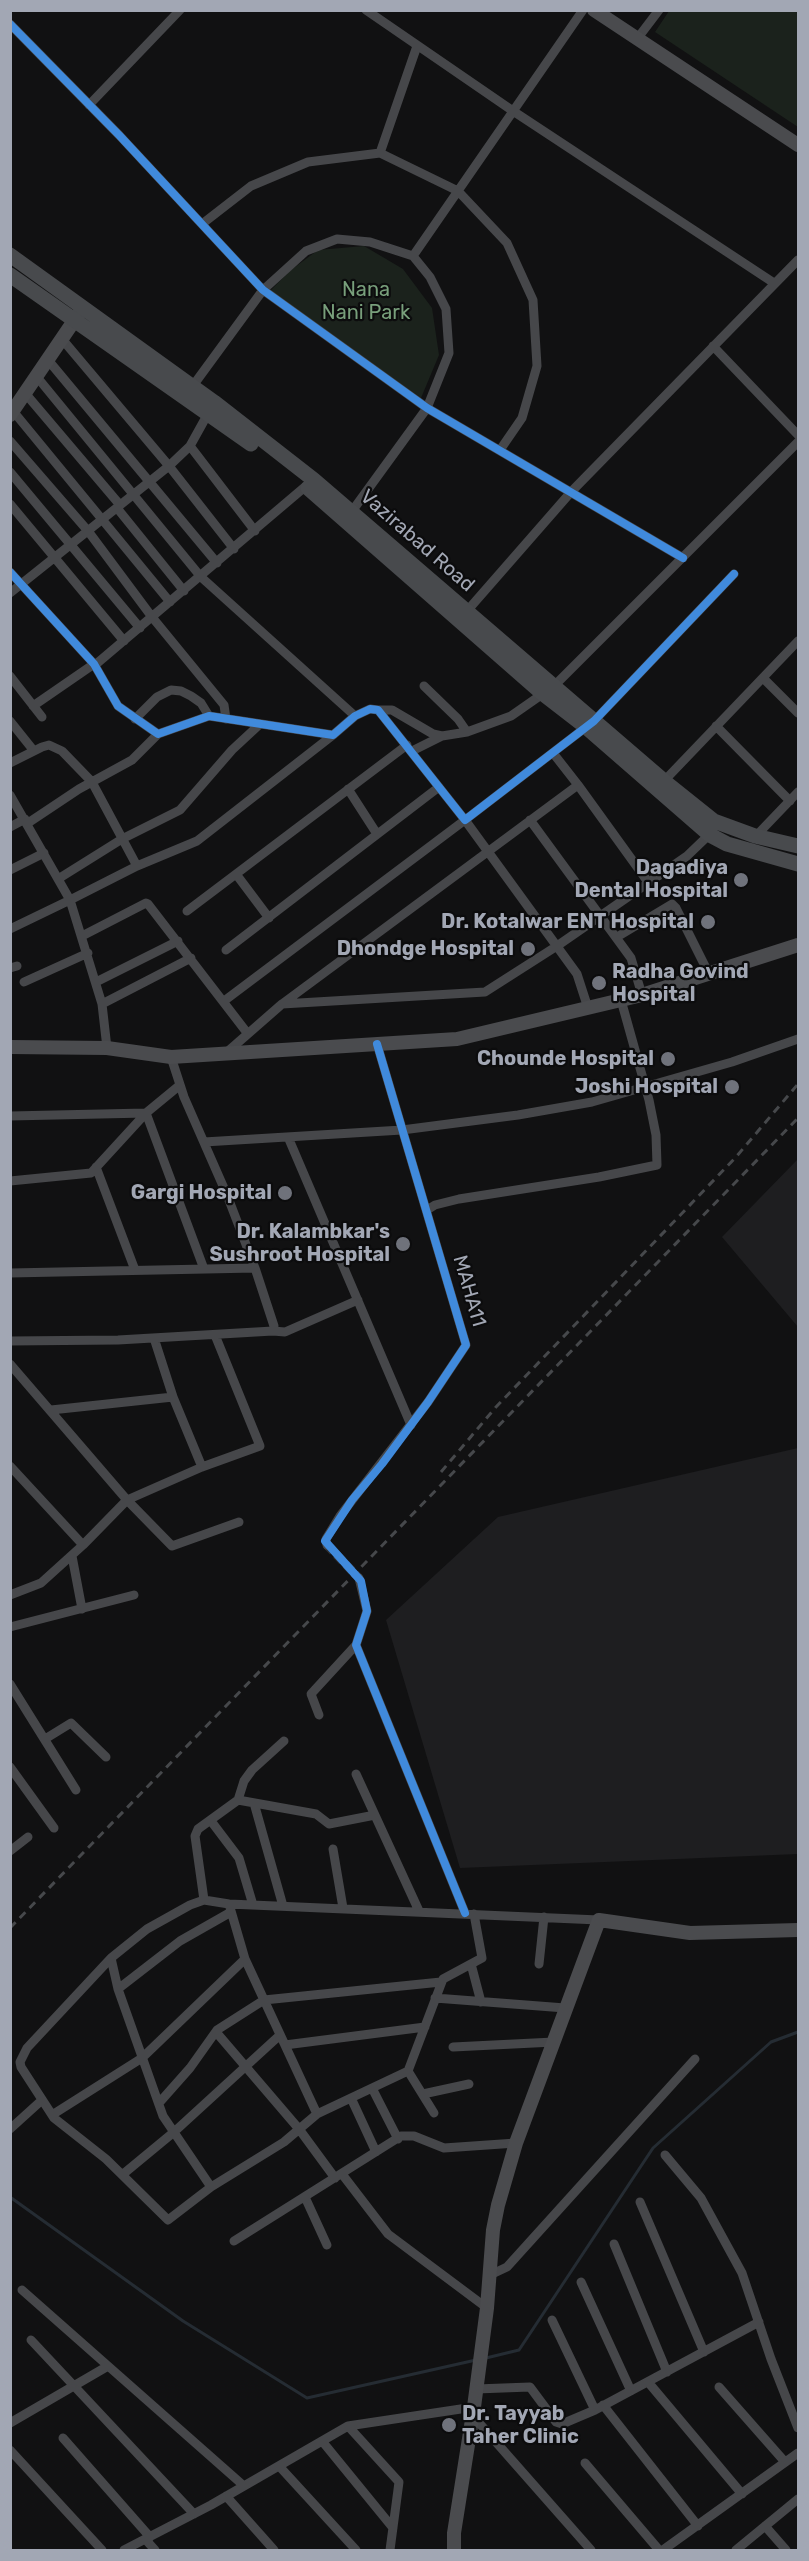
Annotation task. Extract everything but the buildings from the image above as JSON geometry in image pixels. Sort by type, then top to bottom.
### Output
[{"type":"main road","name":"Vazirabad Road","points":[[10,255],[78,315],[211,407],[467,611],[548,689]]},
{"type":"main road","name":"Vazirabad Road","points":[[10,275],[192,387],[211,407],[306,486],[348,516],[714,829],[744,849],[798,864]]},
{"type":"main road","name":"Vazirabad Road","points":[[590,724],[664,781],[714,829],[798,846]]},
{"type":"street","points":[[89,105],[180,10]]},
{"type":"street","points":[[366,10],[513,111],[774,283]]},
{"type":"street","points":[[413,256],[583,10]]},
{"type":"street","points":[[594,10],[798,145]]},
{"type":"street","points":[[637,39],[659,10]]},
{"type":"street","points":[[10,24],[263,290],[427,408],[683,558]]},
{"type":"street","points":[[380,153],[417,46]]},
{"type":"street","points":[[201,224],[251,186],[308,162],[380,153],[458,191],[507,243],[533,300],[537,366],[522,418],[500,450]]},
{"type":"street","points":[[192,387],[263,290],[306,251],[337,239],[370,242],[413,256],[430,277],[446,309],[449,353],[427,408],[348,516]]},
{"type":"street","points":[[467,611],[571,492],[798,260]]},
{"type":"street","points":[[78,315],[12,413],[103,519],[170,602]]},
{"type":"street","points":[[62,339],[169,466],[234,549]]},
{"type":"street","points":[[713,346],[798,435]]},
{"type":"street","points":[[48,360],[217,563]]},
{"type":"street","points":[[36,377],[201,577],[355,716]]},
{"type":"street","points":[[25,393],[119,507],[184,591]]},
{"type":"street","points":[[10,593],[169,466],[189,446],[211,407]]},
{"type":"street","points":[[10,441],[88,531],[152,617],[224,705],[226,719]]},
{"type":"street","points":[[10,929],[137,866],[197,841],[355,716],[370,710],[392,710],[433,734],[442,735],[467,732],[511,716],[548,689],[798,442]]},
{"type":"street","points":[[189,446],[255,531]]},
{"type":"street","points":[[10,472],[140,628]]},
{"type":"street","points":[[33,706],[94,665],[124,641],[306,486]]},
{"type":"street","points":[[10,504],[124,641]]},
{"type":"street","points":[[10,572],[94,665],[111,696],[135,719],[158,734]]},
{"type":"street","points":[[224,1001],[590,724],[734,574]]},
{"type":"street","points":[[664,781],[798,641]]},
{"type":"street","points":[[10,676],[42,717]]},
{"type":"street","points":[[763,678],[798,713]]},
{"type":"street","points":[[424,686],[453,713],[467,732]]},
{"type":"street","points":[[135,719],[157,697],[171,690],[191,696],[201,703],[209,716]]},
{"type":"street","points":[[378,710],[465,820],[577,974],[588,1008]]},
{"type":"street","points":[[10,827],[26,821],[132,760],[158,734],[209,716],[333,735]]},
{"type":"street","points":[[10,721],[34,751]]},
{"type":"street","points":[[58,879],[122,838],[180,810],[231,750],[260,724]]},
{"type":"street","points":[[716,726],[790,801]]},
{"type":"street","points":[[187,911],[348,789],[409,748],[442,735]]},
{"type":"street","points":[[10,763],[49,745],[56,747],[71,759],[92,782],[137,866]]},
{"type":"street","points":[[553,753],[648,882]]},
{"type":"street","points":[[226,1053],[282,1004],[578,785]]},
{"type":"street","points":[[226,950],[439,787]]},
{"type":"street","points":[[348,789],[377,834]]},
{"type":"street","points":[[744,849],[798,792]]},
{"type":"street","points":[[11,797],[69,900],[102,1004],[107,1048]]},
{"type":"street","points":[[530,820],[602,915],[631,958],[642,995]]},
{"type":"street","points":[[282,1004],[485,992],[557,946],[687,856],[714,829]]},
{"type":"street","points":[[10,870],[44,853]]},
{"type":"street","points":[[236,874],[269,918]]},
{"type":"street","points":[[82,936],[146,903],[178,941],[248,1034]]},
{"type":"street","points":[[617,937],[672,904],[709,974]]},
{"type":"street","points":[[96,982],[178,941]]},
{"type":"street","points":[[10,1047],[107,1048],[171,1057],[457,1039],[642,995],[798,945]]},
{"type":"street","points":[[24,982],[88,954]]},
{"type":"street","points":[[102,1004],[191,958]]},
{"type":"street","points":[[427,1210],[435,1205],[469,1197],[599,1177],[657,1165],[656,1135],[621,1000]]},
{"type":"street","points":[[204,1142],[402,1130],[581,1104],[732,1062],[798,1039]]},
{"type":"street","name":"MAHA11","points":[[327,1545],[326,1539],[340,1516],[411,1425],[466,1345],[377,1044]]},
{"type":"street","points":[[171,1057],[180,1085],[255,1268],[274,1326],[273,1331]]},
{"type":"street","points":[[10,1181],[91,1173],[146,1113],[180,1085]]},
{"type":"street","points":[[10,1116],[146,1113]]},
{"type":"street","points":[[146,1113],[204,1269]]},
{"type":"street","points":[[288,1137],[411,1425]]},
{"type":"street","points":[[96,1167],[135,1270]]},
{"type":"street","points":[[10,1273],[255,1268]]},
{"type":"street","points":[[10,1341],[285,1332],[358,1300]]},
{"type":"street","points":[[10,1594],[41,1582],[72,1556],[127,1500],[202,1467],[260,1446],[215,1335]]},
{"type":"street","points":[[154,1338],[173,1397],[202,1467]]},
{"type":"street","points":[[10,1364],[166,1543],[172,1546],[239,1522]]},
{"type":"street","points":[[51,1410],[173,1397]]},
{"type":"street","points":[[10,1466],[83,1545]]},
{"type":"street","points":[[72,1556],[82,1609]]},
{"type":"street","points":[[319,1715],[311,1694],[356,1645],[367,1611],[359,1578]]},
{"type":"street","points":[[10,1628],[134,1595]]},
{"type":"street","points":[[356,1645],[470,1913],[482,1958],[443,1978],[408,2071],[317,2114],[284,2142],[211,2187],[168,2220],[122,2175],[52,2115],[20,2062],[23,2053],[111,1958],[147,1929],[189,1905],[204,1900],[230,1908],[253,1905],[470,1913],[599,1920],[690,1933],[798,1930]]},
{"type":"street","points":[[10,1684],[76,1790]]},
{"type":"street","points":[[45,1739],[70,1723],[106,1757]]},
{"type":"street","points":[[204,1900],[195,1836],[198,1829],[238,1800],[244,1781],[252,1770],[284,1741]]},
{"type":"street","points":[[10,1767],[54,1828]]},
{"type":"street","points":[[356,1774],[420,1911]]},
{"type":"street","points":[[238,1800],[316,1814],[329,1824],[375,1815]]},
{"type":"street","points":[[254,1803],[283,1906]]},
{"type":"street","points":[[211,1821],[239,1858],[253,1905]]},
{"type":"street","points":[[10,1851],[28,1837]]},
{"type":"street","points":[[333,1849],[343,1908]]},
{"type":"street","points":[[230,1908],[245,1959],[317,2114]]},
{"type":"street","points":[[118,1989],[180,1941],[230,1908]]},
{"type":"street","points":[[539,1964],[544,1917]]},
{"type":"street","points":[[454,2550],[454,2534],[487,2308],[493,2230],[498,2205],[516,2143],[599,1920]]},
{"type":"street","points":[[111,1958],[118,1989],[164,2116],[211,2187]]},
{"type":"street","points":[[52,2115],[142,2058],[245,1959]]},
{"type":"street","points":[[471,1964],[481,2002]]},
{"type":"street","points":[[159,2103],[190,2068],[216,2032],[264,2000],[441,1982]]},
{"type":"street","points":[[435,1998],[565,2008]]},
{"type":"street","points":[[285,2045],[425,2027]]},
{"type":"street","points":[[216,2032],[388,2234],[487,2308]]},
{"type":"street","points":[[122,2175],[174,2132],[280,2035]]},
{"type":"street","points":[[453,2047],[554,2042]]},
{"type":"street","points":[[490,2275],[507,2267],[695,2059]]},
{"type":"street","points":[[408,2071],[434,2113]]},
{"type":"street","points":[[423,2094],[469,2084]]},
{"type":"street","points":[[372,2088],[398,2139]]},
{"type":"street","points":[[351,2098],[376,2152]]},
{"type":"street","points":[[10,2129],[42,2100]]},
{"type":"street","points":[[234,2241],[407,2135],[444,2148],[516,2143]]},
{"type":"street","points":[[665,2155],[701,2198],[742,2273],[798,2428]]},
{"type":"street","points":[[305,2197],[327,2245]]},
{"type":"street","points":[[640,2202],[704,2352]]},
{"type":"street","points":[[614,2244],[666,2372]]},
{"type":"street","points":[[581,2282],[631,2391]]},
{"type":"street","points":[[22,2290],[244,2486]]},
{"type":"street","points":[[552,2320],[599,2408],[698,2526]]},
{"type":"street","points":[[477,2382],[530,2387],[560,2424],[599,2408],[759,2322]]},
{"type":"street","points":[[31,2340],[194,2514]]},
{"type":"street","points":[[10,2423],[108,2366]]},
{"type":"street","points":[[648,2382],[742,2494]]},
{"type":"street","points":[[719,2387],[785,2462]]},
{"type":"street","points":[[124,2550],[194,2514],[348,2426],[473,2411]]},
{"type":"street","points":[[473,2411],[591,2550]]},
{"type":"street","points":[[348,2426],[399,2482],[390,2550]]},
{"type":"street","points":[[63,2438],[155,2550]]},
{"type":"street","points":[[322,2441],[393,2528]]},
{"type":"street","points":[[10,2450],[102,2550]]},
{"type":"street","points":[[585,2463],[661,2550],[698,2526],[785,2462],[797,2456]]},
{"type":"street","points":[[279,2466],[356,2550]]},
{"type":"street","points":[[226,2496],[274,2550]]},
{"type":"street","points":[[736,2550],[798,2499]]},
{"type":"street","points":[[765,2526],[786,2550]]},
{"type":"shaded area","points":[[798,1159],[798,1327],[722,1237]]},
{"type":"shaded area","points":[[798,1448],[798,1854],[460,1868],[386,1620],[498,1517]]},
{"type":"green space","points":[[669,11],[798,11],[798,127],[655,32]]},
{"type":"green space","name":"Nana Nani Park","points":[[364,246],[403,269],[432,308],[439,355],[421,398],[270,291],[291,270],[318,250]]},
{"type":"waterway","points":[[486,2358],[519,2350],[653,2148],[771,2042],[798,2032]]},
{"type":"waterway","points":[[10,2197],[183,2321],[307,2398],[476,2360]]},
{"type":"tunnel","points":[[327,1545],[359,1578]]},
{"type":"railway","points":[[441,1472],[496,1407],[736,1157],[798,1084]]},
{"type":"railway","points":[[10,1928],[798,1118]]},
{"type":"cycle path","points":[[10,24],[119,135],[263,290],[427,408],[683,558]]},
{"type":"cycle path","points":[[10,572],[94,664],[118,706],[158,734],[209,716],[333,735],[355,716],[370,709],[378,710],[465,820],[594,721],[734,574]]},
{"type":"cycle path","points":[[377,1044],[466,1345],[428,1402],[352,1500],[325,1541],[361,1581],[367,1611],[356,1645],[465,1913]]},
{"type":"place","name":"Dagadiya Dental Hospital","points":[[741,880]]},
{"type":"place","name":"Dr. Kotalwar ENT Hospital","points":[[708,922]]},
{"type":"place","name":"Dhondge Hospital","points":[[528,949]]},
{"type":"place","name":"Radha Govind Hospital","points":[[599,983]]},
{"type":"place","name":"Chounde Hospital","points":[[668,1059]]},
{"type":"place","name":"Joshi Hospital","points":[[732,1087]]},
{"type":"place","name":"Gargi Hospital","points":[[285,1193]]},
{"type":"place","name":"Dr. Kalambkar's Sushroot Hospital","points":[[403,1244]]},
{"type":"place","name":"Dr. Tayyab Taher Clinic","points":[[449,2425]]}]
